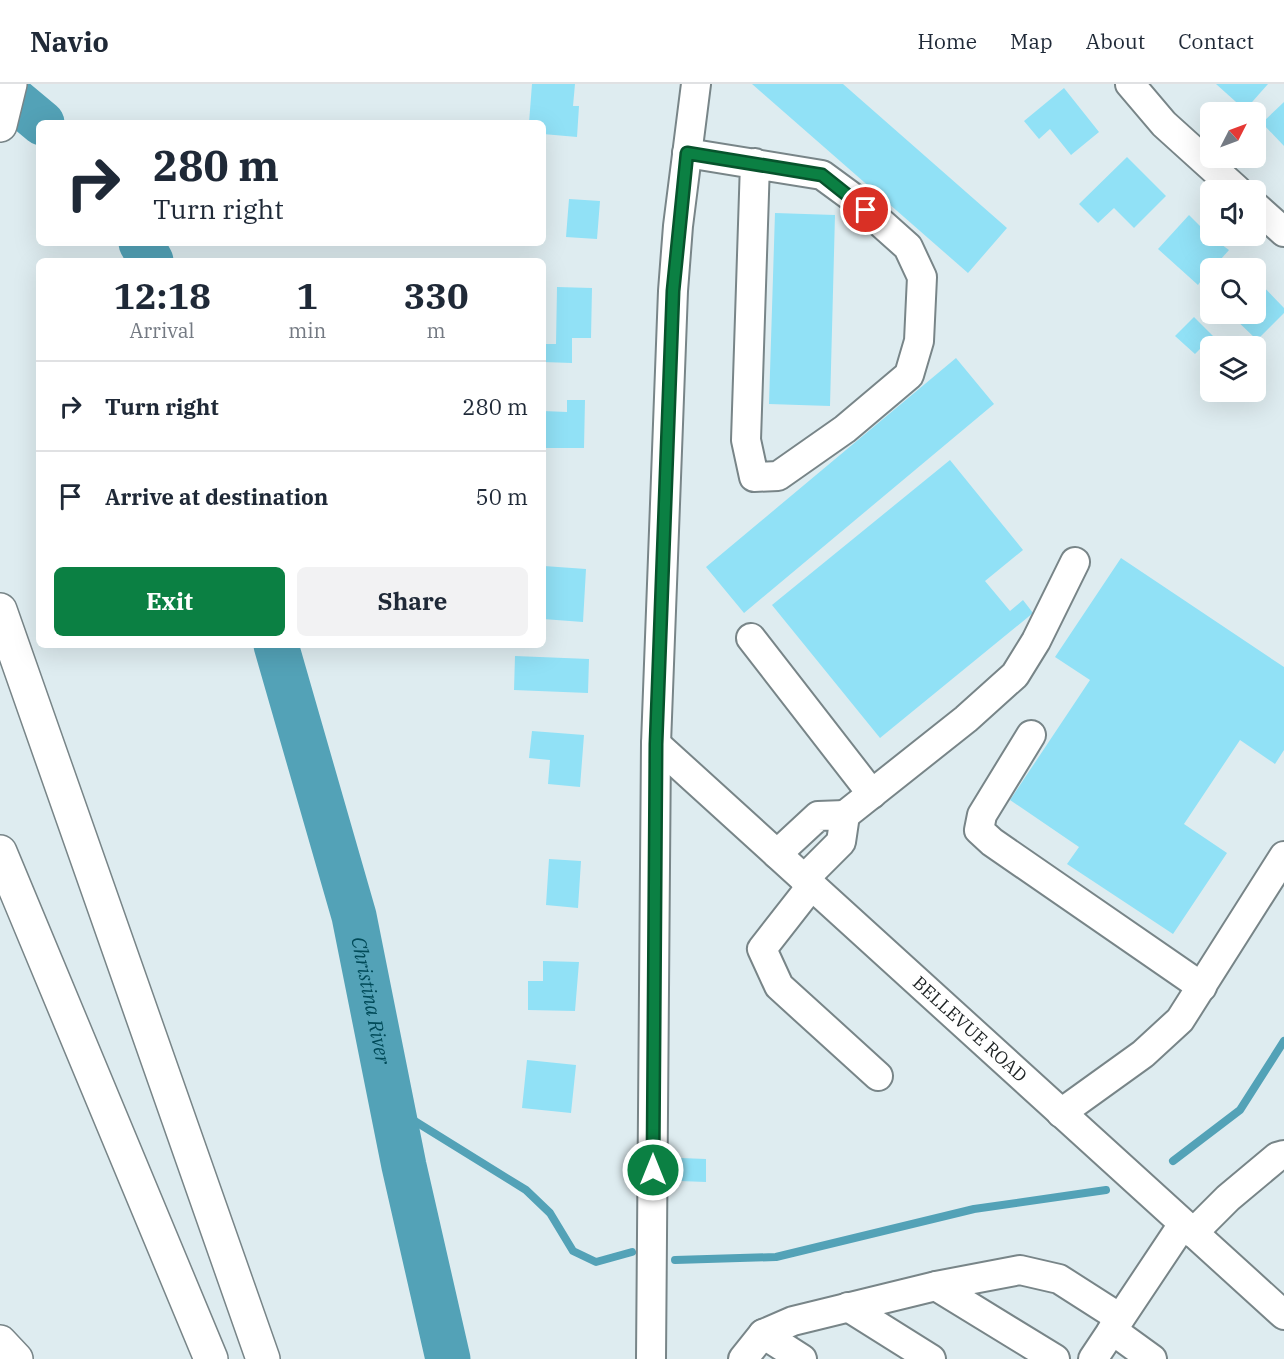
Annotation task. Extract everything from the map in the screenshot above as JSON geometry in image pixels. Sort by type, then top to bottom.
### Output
[{"type":"highway","points":[[0,125],[10,84]]},
{"type":"highway","points":[[0,610],[263,1359]]},
{"type":"highway","points":[[0,852],[211,1359]]},
{"type":"highway","points":[[0,1342],[16,1359]]},
{"type":"street","points":[[651,1359],[656,744],[673,291],[696,84]]},
{"type":"street","points":[[1130,84],[1164,124],[1227,180]]},
{"type":"street","points":[[687,153],[755,163],[822,175],[852,197],[908,247],[922,277],[919,341],[909,375],[845,429],[778,476],[754,477],[747,440],[755,163]]},
{"type":"street","points":[[1266,216],[1284,232]]},
{"type":"street","points":[[777,854],[818,816],[845,815],[966,719],[1015,675],[1036,642],[1075,562]]},
{"type":"street","points":[[751,638],[872,794]]},
{"type":"street","points":[[1031,735],[982,814],[980,830],[992,842],[1202,987]]},
{"type":"street","name":"BELLEVUE ROAD","points":[[656,744],[1284,1316]]},
{"type":"street","points":[[845,815],[842,842],[808,882],[762,949],[779,986],[878,1076]]},
{"type":"street","points":[[1061,1113],[1143,1054],[1180,1020],[1284,856]]},
{"type":"street","points":[[1093,1359],[1116,1324],[1188,1228],[1277,1157],[1284,1155]]},
{"type":"street","points":[[743,1359],[763,1334],[794,1321],[936,1286],[1020,1270],[1059,1279],[1116,1324],[1152,1359]]},
{"type":"street","points":[[936,1286],[1054,1359]]},
{"type":"street","points":[[849,1307],[931,1359]]},
{"type":"street","points":[[763,1334],[802,1359]]},
{"type":"building","points":[[532,84],[575,84],[573,106],[579,106],[577,137],[546,134],[546,120],[529,120]]},
{"type":"building","points":[[752,84],[843,84],[1007,228],[968,273]]},
{"type":"building","points":[[1216,84],[1268,84],[1252,102],[1236,102]]},
{"type":"building","points":[[1064,88],[1099,132],[1071,155],[1050,129],[1039,139],[1024,121]]},
{"type":"building","points":[[1284,102],[1284,146],[1266,127],[1266,119]]},
{"type":"building","points":[[1127,157],[1166,196],[1134,228],[1114,208],[1098,223],[1079,204]]},
{"type":"building","points":[[569,199],[600,201],[597,239],[566,237]]},
{"type":"building","points":[[775,213],[835,215],[830,406],[769,404]]},
{"type":"building","points":[[1189,215],[1200,226],[1200,246],[1224,246],[1229,250],[1222,258],[1200,258],[1198,285],[1158,249]]},
{"type":"building","points":[[557,287],[592,288],[591,338],[572,338],[572,363],[546,362],[546,344],[556,344]]},
{"type":"building","points":[[1266,289],[1284,308],[1284,313],[1261,336],[1253,336],[1240,324],[1266,324]]},
{"type":"building","points":[[1194,317],[1213,336],[1200,336],[1200,349],[1195,354],[1175,336]]},
{"type":"building","points":[[956,358],[994,404],[744,613],[706,567]]},
{"type":"building","points":[[567,400],[585,400],[584,448],[546,448],[546,411],[567,412]]},
{"type":"building","points":[[950,460],[1023,550],[985,581],[1010,611],[1023,600],[1033,613],[880,738],[772,605]]},
{"type":"building","points":[[1121,558],[1284,667],[1284,750],[1275,764],[1240,740],[1184,824],[1227,853],[1173,934],[1067,864],[1079,847],[1010,800],[1090,680],[1055,657]]},
{"type":"building","points":[[546,566],[586,569],[583,622],[546,619]]},
{"type":"building","points":[[515,656],[589,659],[588,693],[514,690]]},
{"type":"building","points":[[532,731],[584,735],[580,787],[548,784],[550,760],[529,758]]},
{"type":"building","points":[[549,859],[581,861],[578,908],[546,905]]},
{"type":"building","points":[[543,961],[579,962],[575,1011],[528,1010],[528,981],[543,981]]},
{"type":"building","points":[[527,1060],[576,1065],[571,1113],[522,1108]]},
{"type":"building","points":[[681,1158],[706,1159],[706,1182],[680,1181]]},
{"type":"waterway","name":"Christina River","points":[[0,88],[38,120]]},
{"type":"waterway","name":"Christina River","points":[[143,246],[149,258]]},
{"type":"waterway","name":"Christina River","points":[[277,648],[354,916],[404,1166],[448,1359]]},
{"type":"waterway","points":[[1173,1161],[1240,1110],[1284,1041]]},
{"type":"waterway","points":[[392,1107],[526,1190],[550,1213],[573,1251],[596,1262],[632,1252]]},
{"type":"waterway","points":[[675,1260],[776,1257],[974,1209],[1106,1190]]},
{"type":"route","points":[[653,1170],[656,744],[673,291],[687,153],[822,175],[866,210]]}]
